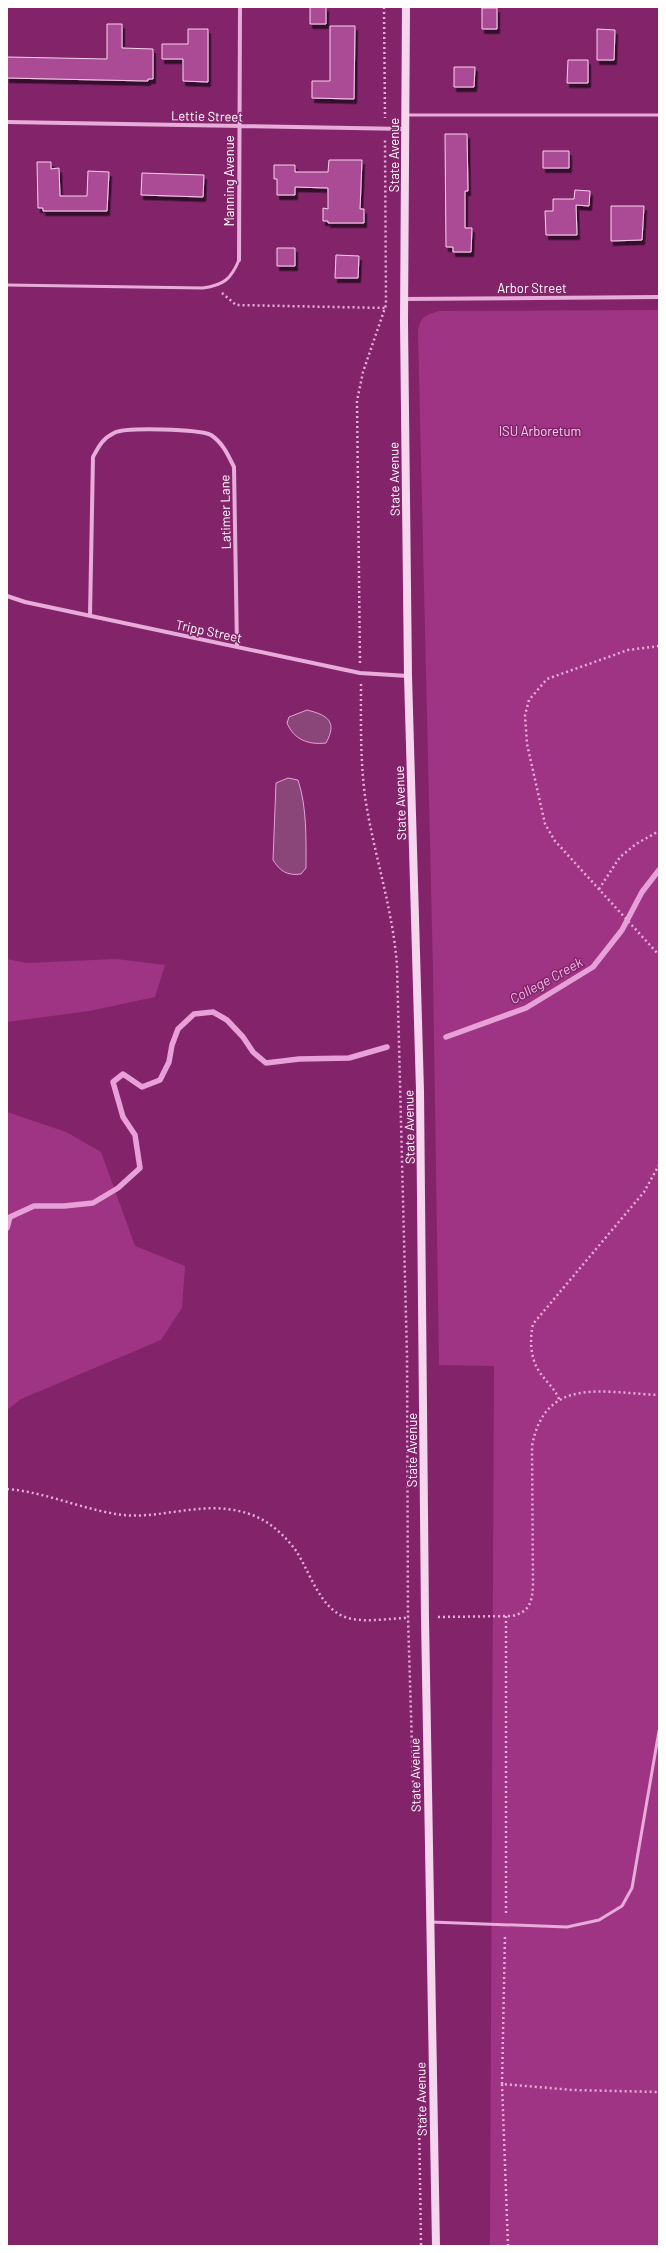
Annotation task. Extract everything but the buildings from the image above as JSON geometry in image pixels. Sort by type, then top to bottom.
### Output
[{"type":"street","name":"Manning Avenue","points":[[239,260],[240,7]]},
{"type":"street","name":"State Avenue","points":[[406,7],[405,299],[408,676],[420,1091],[429,1922],[436,2246]]},
{"type":"street","name":"Lettie Street","points":[[7,122],[406,129]]},
{"type":"street","name":"Arbor Street","points":[[405,299],[659,297]]},
{"type":"street","name":"Latimer Lane","points":[[90,616],[93,457],[102,440],[116,432],[193,430],[210,435],[223,446],[234,467],[237,647]]},
{"type":"street","name":"Tripp Street","points":[[7,596],[25,602],[360,673],[408,676]]},
{"type":"lane","points":[[406,115],[659,115]]},
{"type":"lane","points":[[7,285],[188,288],[217,286],[233,275],[239,260]]},
{"type":"lane","points":[[429,1922],[567,1927],[599,1920],[622,1906],[632,1888],[659,1730]]},
{"type":"path","points":[[384,7],[385,114]]},
{"type":"path","points":[[360,661],[357,401],[363,372],[386,308],[385,143]]},
{"type":"path","points":[[217,286],[222,295],[236,305],[386,308]]},
{"type":"path","points":[[659,646],[628,650],[547,679],[529,700],[525,715],[527,744],[545,824],[555,841],[659,955]]},
{"type":"path","points":[[361,684],[361,758],[366,804],[394,932],[397,966],[407,1356],[408,1618],[414,1813]]},
{"type":"path","points":[[599,889],[620,857],[636,844],[659,831]]},
{"type":"path","points":[[559,1399],[555,1391],[537,1368],[530,1340],[533,1324],[644,1192],[659,1165]]},
{"type":"path","points":[[433,1617],[506,1616],[521,1613],[527,1610],[533,1596],[532,1446],[538,1424],[543,1415],[559,1399],[571,1395],[595,1392],[659,1395]]},
{"type":"path","points":[[7,1489],[31,1493],[123,1515],[149,1514],[209,1507],[225,1508],[252,1515],[264,1520],[286,1538],[303,1563],[324,1600],[339,1615],[357,1620],[415,1618]]},
{"type":"path","points":[[506,1616],[506,1924],[502,2084],[508,2246]]},
{"type":"path","points":[[502,2084],[573,2090],[659,2092]]},
{"type":"path","points":[[419,2112],[421,2246]]},
{"type":"green space","name":"ISU Arboretum","points":[[659,310],[659,2246],[490,2246],[494,1366],[439,1365],[433,970],[418,331],[420,323],[424,317],[439,311]]},
{"type":"green space","points":[[7,959],[26,963],[116,959],[165,965],[155,997],[89,1011],[7,1022]]},
{"type":"green space","points":[[7,1112],[66,1132],[101,1152],[135,1246],[185,1266],[182,1308],[161,1340],[21,1399],[7,1410]]},
{"type":"shaded area","points":[[307,710],[320,714],[331,724],[331,729],[326,743],[308,742],[298,737],[290,729],[287,723],[289,717]]},
{"type":"shaded area","points":[[288,778],[298,780],[303,801],[306,868],[301,874],[284,872],[273,860],[276,783]]},
{"type":"waterway","name":"College Creek","points":[[446,1037],[526,1008],[593,967],[622,930],[642,892],[659,870]]},
{"type":"waterway","name":"College Creek","points":[[7,1228],[10,1217],[34,1206],[64,1206],[93,1203],[118,1188],[140,1168],[135,1135],[123,1117],[113,1082],[123,1074],[142,1087],[160,1080],[169,1062],[172,1045],[178,1029],[194,1014],[213,1012],[227,1020],[243,1037],[253,1052],[266,1063],[299,1059],[349,1058],[387,1047]]}]
